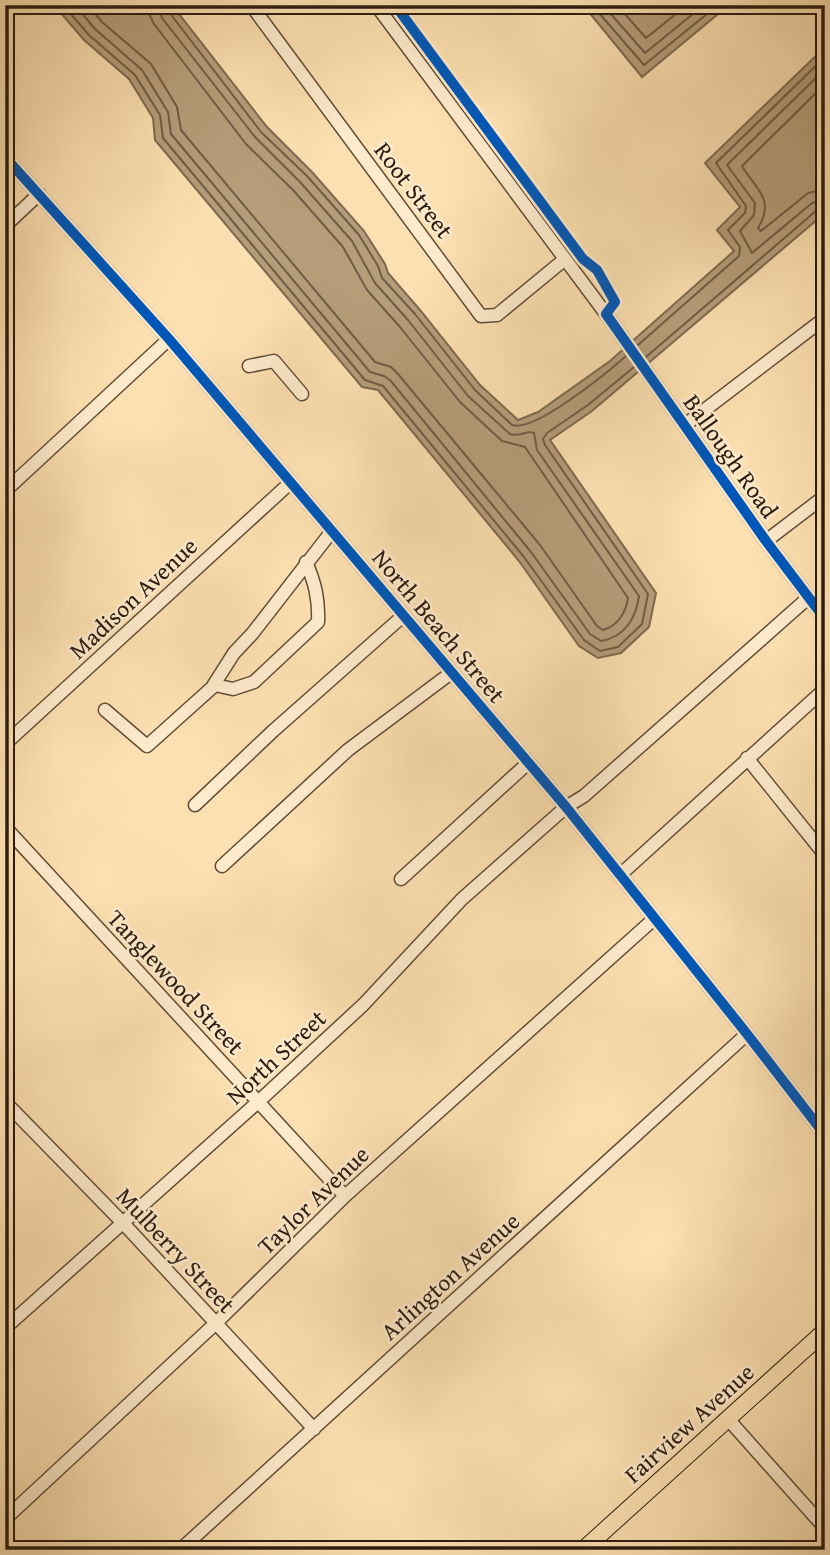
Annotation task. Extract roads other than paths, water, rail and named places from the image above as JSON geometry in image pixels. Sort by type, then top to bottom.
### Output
[{"type":"main road","name":"Fairview Avenue","points":[[583,1550],[825,1331]]},
{"type":"street","name":"Root Street","points":[[251,5],[481,316],[496,315],[565,259]]},
{"type":"street","name":"Ballough Road","points":[[376,5],[565,259],[766,541],[825,619]]},
{"type":"street","name":"North Beach Street","points":[[5,157],[169,339],[566,807],[825,1135]]},
{"type":"street","points":[[5,226],[39,194]]},
{"type":"street","points":[[685,425],[825,318]]},
{"type":"street","points":[[5,491],[169,339]]},
{"type":"street","points":[[249,366],[274,362],[302,394]]},
{"type":"street","name":"Madison Avenue","points":[[5,744],[290,483]]},
{"type":"street","points":[[766,541],[825,495]]},
{"type":"street","points":[[105,710],[146,746],[213,686],[234,653],[252,634],[332,531]]},
{"type":"street","points":[[213,686],[233,689],[254,682],[318,622],[316,585],[306,562]]},
{"type":"street","name":"North Street","points":[[6,1327],[363,1005],[462,899],[566,807],[584,796],[808,598]]},
{"type":"street","points":[[195,805],[272,731],[403,616]]},
{"type":"street","points":[[222,866],[348,750],[451,673]]},
{"type":"street","points":[[620,874],[825,689]]},
{"type":"street","points":[[747,758],[825,855]]},
{"type":"street","points":[[401,879],[528,763]]},
{"type":"street","name":"Tanglewood Street","points":[[5,827],[345,1196]]},
{"type":"street","name":"Taylor Avenue","points":[[5,1518],[216,1323],[345,1196],[655,918]]},
{"type":"street","name":"Arlington Avenue","points":[[180,1550],[747,1034]]},
{"type":"street","name":"Mulberry Street","points":[[7,1109],[123,1223],[314,1429]]},
{"type":"street","points":[[814,1121],[825,1112]]},
{"type":"street","points":[[727,1419],[825,1528]]},
{"type":"water","points":[[54,5],[172,5],[267,127],[312,172],[364,231],[388,273],[480,385],[518,420],[538,412],[610,361],[734,251],[717,230],[740,207],[705,163],[825,47],[825,213],[592,411],[550,440],[656,593],[649,627],[621,653],[598,658],[579,646],[519,561],[378,390],[362,387],[155,140],[153,118],[129,79],[84,40]]},
{"type":"water","points":[[583,5],[729,5],[642,77]]}]
